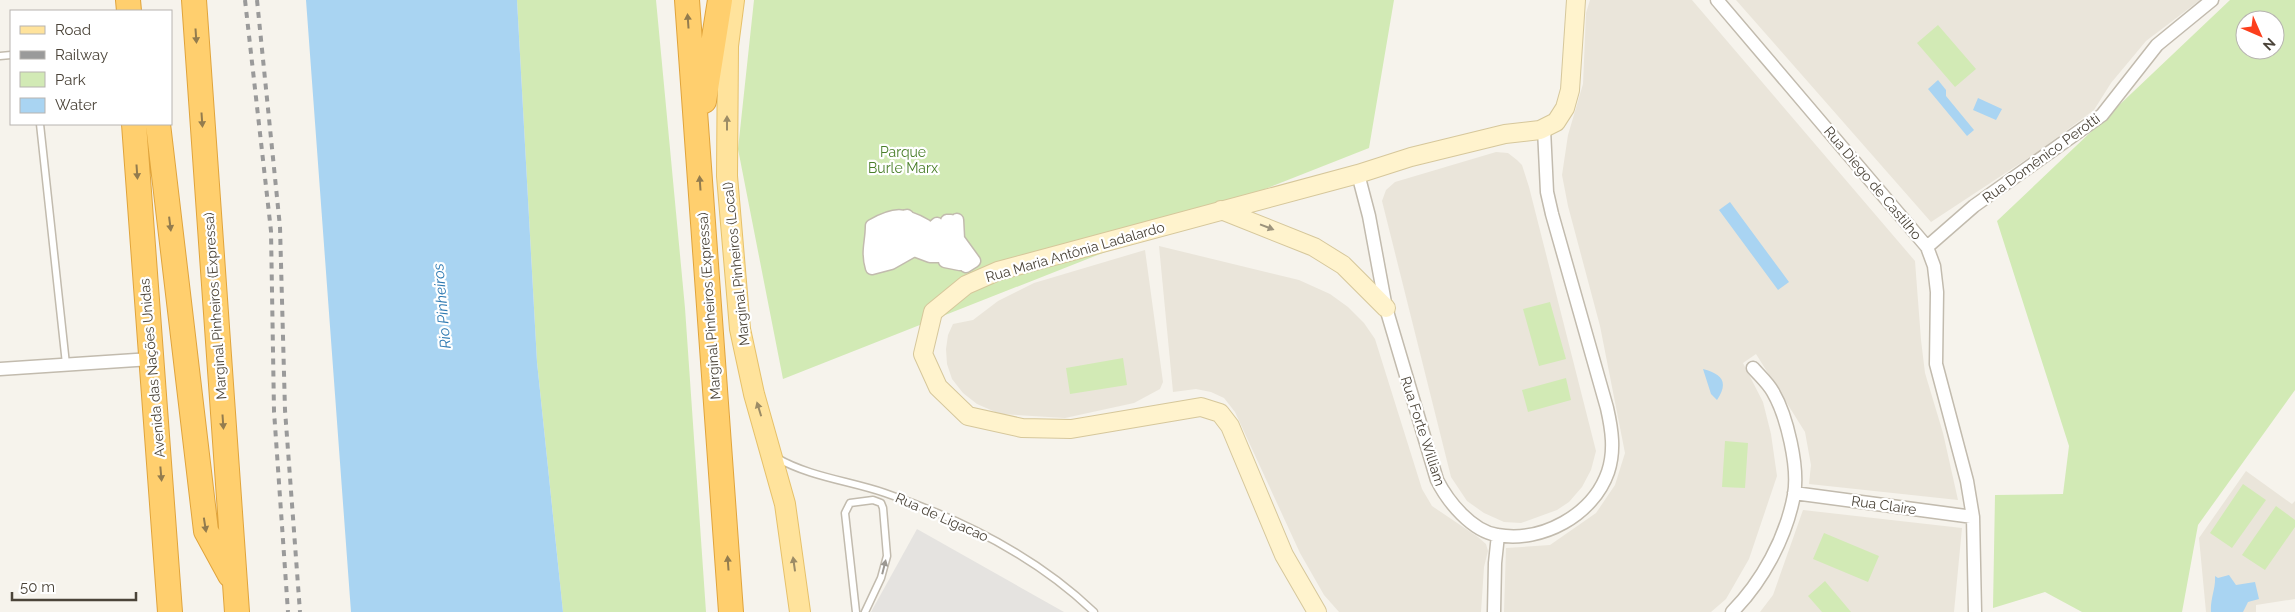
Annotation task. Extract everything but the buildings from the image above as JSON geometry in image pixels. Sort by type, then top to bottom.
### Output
[{"type":"highway","name":"Marginal Pinheiros (Expressa)","points":[[194,0],[237,612]]},
{"type":"highway","name":"Marginal Pinheiros (Expressa)","points":[[687,0],[731,612]]},
{"type":"highway","points":[[697,144],[720,0]]},
{"type":"highway","name":"Avenida das Nações Unidas","points":[[134,125],[170,612]]},
{"type":"highway","points":[[158,125],[206,531],[234,581]]},
{"type":"main road","name":"Marginal Pinheiros (Local)","points":[[734,0],[728,46],[727,176],[740,329],[754,394],[773,456],[788,522],[800,612]]},
{"type":"street","points":[[1544,129],[1556,122],[1565,108],[1570,90],[1576,0]]},
{"type":"street","name":"Rua Diego de Castilho","points":[[1717,0],[1927,247],[1934,266],[1937,292],[1936,364],[1967,481],[1973,517],[1975,612]]},
{"type":"street","name":"Rua Domênico Perotti","points":[[1927,247],[1974,206],[2102,115],[2156,45],[2212,0]]},
{"type":"street","name":"Rua Maria Antônia Ladalardo","points":[[1317,612],[1284,555],[1230,426],[1220,413],[1201,407],[1071,429],[1022,428],[968,416],[938,387],[923,354],[933,312],[966,285],[998,271],[1358,174],[1411,157],[1505,134],[1544,129]]},
{"type":"street","name":"Rua Forte William","points":[[1358,174],[1369,216],[1386,308],[1437,480],[1446,499],[1458,513],[1498,536],[1539,533],[1570,519],[1585,507],[1600,489],[1608,472],[1613,437],[1607,408],[1547,192],[1544,129]]},
{"type":"street","points":[[1221,210],[1314,247],[1343,265],[1386,308]]},
{"type":"street","points":[[908,226],[880,227],[875,251],[880,260],[891,252],[905,247],[925,250],[925,234],[908,223],[884,234],[880,244],[884,249],[892,244],[911,246],[920,242],[911,228],[908,226],[888,216],[872,226],[872,238],[868,255],[872,268],[891,263],[914,250],[930,256],[940,256],[932,247],[930,230],[937,224],[946,261],[960,264],[949,244],[947,221],[951,221],[950,238],[966,266],[974,261],[958,239],[958,220]]},
{"type":"street","points":[[0,368],[151,359]]},
{"type":"street","points":[[1732,612],[1746,598],[1766,567],[1783,533],[1794,493],[1790,435],[1772,392],[1753,368]]},
{"type":"street","name":"Rua Claire","points":[[1794,493],[1973,517]]},
{"type":"street","points":[[1494,612],[1495,563],[1498,536]]},
{"type":"lane","points":[[40,125],[66,364]]},
{"type":"lane","name":"Rua de Ligacao","points":[[773,456],[792,467],[884,492],[979,531],[1057,580],[1094,612]]},
{"type":"lane","points":[[856,612],[845,513],[850,503],[873,500],[881,503],[883,508],[887,556],[881,578],[865,612]]},
{"type":"shaded area","points":[[1590,0],[1692,0],[1915,261],[1925,373],[1943,433],[1958,500],[1809,484],[1811,465],[1805,432],[1756,354],[1743,363],[1763,402],[1771,434],[1777,476],[1749,559],[1726,599],[1711,612],[1504,612],[1506,548],[1550,545],[1596,513],[1615,485],[1625,453],[1600,326],[1568,206],[1562,175],[1568,135],[1583,84],[1586,13]]},
{"type":"shaded area","points":[[1736,0],[2200,0],[2146,41],[2111,83],[2094,110],[2036,153],[1931,222]]},
{"type":"shaded area","points":[[1496,152],[1508,153],[1522,165],[1596,451],[1591,470],[1582,487],[1569,502],[1557,510],[1521,523],[1504,522],[1484,513],[1467,501],[1451,477],[1382,201],[1386,190],[1395,182]]},
{"type":"shaded area","points":[[1159,246],[1299,280],[1330,294],[1348,307],[1364,323],[1375,339],[1422,489],[1432,506],[1486,544],[1488,551],[1484,567],[1481,612],[1339,612],[1324,595],[1300,553],[1235,412],[1224,398],[1211,392],[1196,389],[1173,392]]},
{"type":"shaded area","points":[[1145,250],[1163,382],[1160,389],[1134,403],[1065,418],[1000,414],[977,404],[963,393],[952,379],[947,364],[946,349],[948,335],[953,324],[973,320],[998,301],[1034,283]]},
{"type":"shaded area","points":[[2246,471],[2292,504],[2295,501],[2295,599],[2256,605],[2256,612],[2206,612],[2199,538]]},
{"type":"shaded area","points":[[1803,510],[1962,528],[1954,612],[1760,612],[1773,595]]},
{"type":"shaded area","points":[[917,529],[1064,612],[871,612]]},
{"type":"green space","points":[[517,0],[656,0],[685,308],[706,612],[563,612],[537,362]]},
{"type":"green space","name":"Parque Burle Marx","points":[[754,0],[1394,0],[1369,148],[783,379],[738,149]]},
{"type":"green space","points":[[2230,0],[2295,0],[2295,390],[2198,525],[2182,612],[2082,612],[2045,592],[1993,608],[1995,495],[2063,494],[2069,446],[1997,221]]},
{"type":"green space","points":[[1938,25],[1976,69],[1955,87],[1917,43]]},
{"type":"green space","points":[[1550,302],[1566,359],[1539,366],[1523,309]]},
{"type":"green space","points":[[1123,358],[1127,385],[1070,394],[1066,368]]},
{"type":"green space","points":[[1566,378],[1571,400],[1528,412],[1522,390]]},
{"type":"green space","points":[[1725,441],[1748,443],[1745,488],[1722,487]]},
{"type":"green space","points":[[2243,484],[2266,500],[2232,548],[2210,533]]},
{"type":"green space","points":[[2276,506],[2295,520],[2295,527],[2265,570],[2242,555]]},
{"type":"green space","points":[[1824,533],[1879,556],[1868,582],[1813,559]]},
{"type":"green space","points":[[1825,581],[1851,612],[1822,612],[1808,596]]},
{"type":"water","name":"Rio Pinheiros","points":[[306,0],[517,0],[537,362],[563,612],[351,612]]},
{"type":"water","points":[[1938,80],[1946,90],[1946,96],[1974,130],[1967,136],[1928,89]]},
{"type":"water","points":[[1978,98],[2002,109],[1996,120],[1973,110]]},
{"type":"water","points":[[1730,202],[1789,282],[1778,290],[1719,210]]},
{"type":"water","points":[[1703,369],[1715,373],[1722,380],[1723,388],[1717,400],[1711,394]]},
{"type":"water","points":[[2229,575],[2236,585],[2255,582],[2259,599],[2248,602],[2243,612],[2211,612],[2215,576],[2218,578]]},
{"type":"railway","points":[[245,0],[271,231],[274,411],[288,612]]},
{"type":"railway","points":[[257,0],[280,227],[285,410],[300,612]]}]
